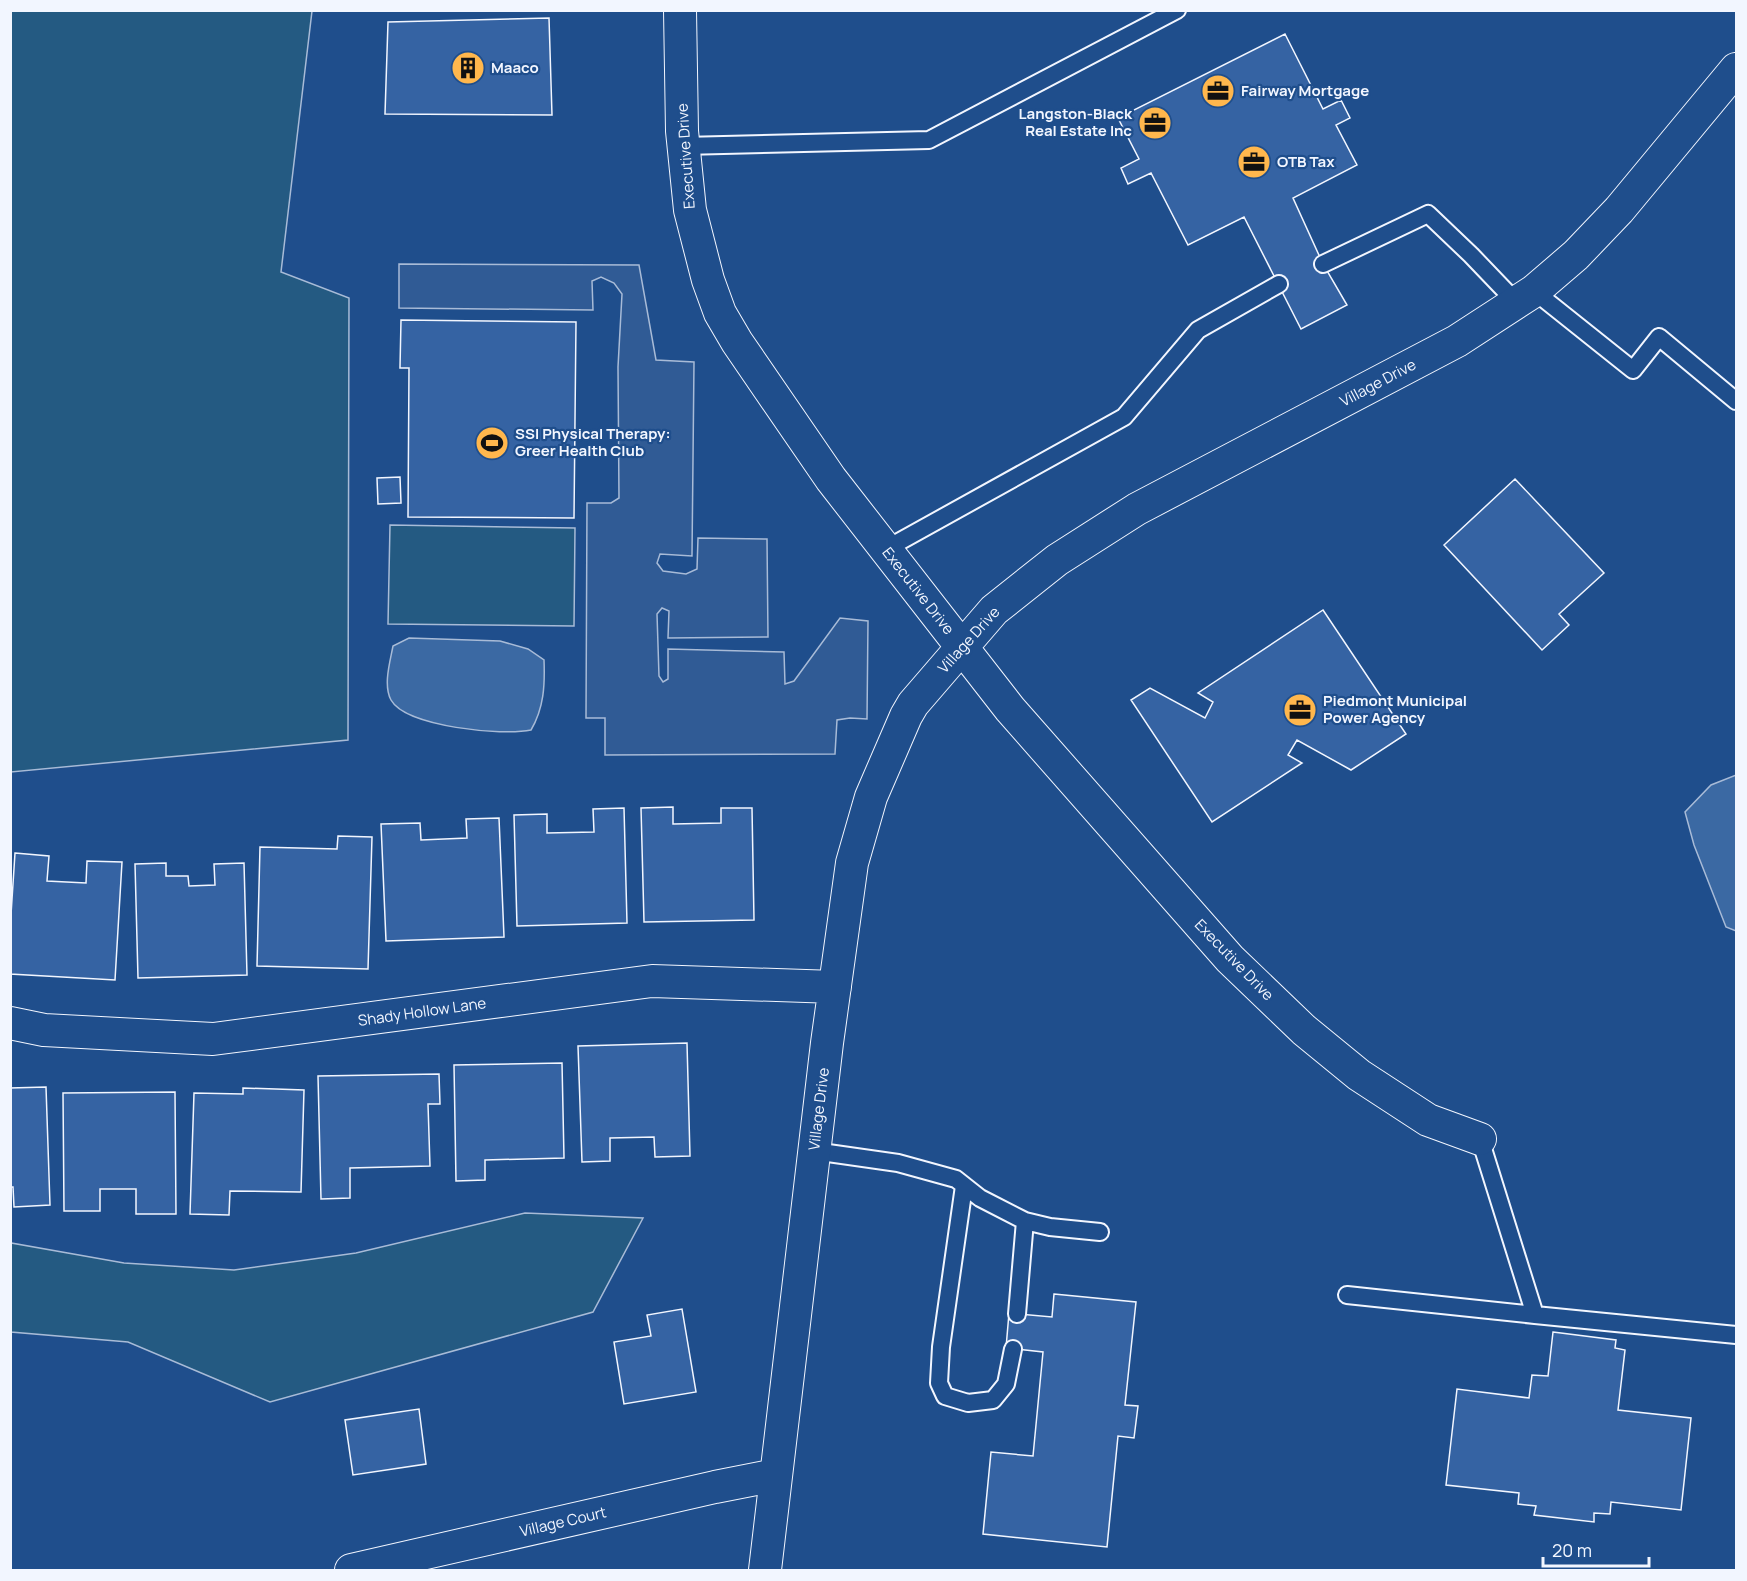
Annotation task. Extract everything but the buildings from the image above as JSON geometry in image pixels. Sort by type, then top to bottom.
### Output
[{"type":"street","name":"Executive Drive","points":[[680,10],[683,146],[690,210],[708,280],[720,313],[737,342],[831,479],[1010,709],[1230,959],[1304,1030],[1359,1076],[1428,1120],[1480,1139]]},
{"type":"street","name":"Village Drive","points":[[765,1570],[814,1151],[852,863],[871,797],[913,704],[994,610],[1057,560],[1137,509],[1456,341],[1525,297],[1576,255],[1618,210],[1737,69]]},
{"type":"street","name":"Shady Hollow Lane","points":[[10,1023],[44,1030],[213,1039],[652,981],[835,987]]},
{"type":"street","name":"Village Court","points":[[351,1570],[776,1475]]},
{"type":"lane","points":[[683,146],[929,140],[1177,10]]},
{"type":"lane","points":[[1323,264],[1428,214],[1471,255],[1525,297],[1633,370],[1659,337],[1737,401]]},
{"type":"lane","points":[[885,549],[1124,417],[1198,330],[1279,284]]},
{"type":"lane","points":[[1480,1139],[1535,1315]]},
{"type":"lane","points":[[814,1151],[898,1163],[956,1179],[980,1198],[1025,1221],[1050,1227],[1100,1232]]},
{"type":"lane","points":[[964,1186],[941,1347],[939,1383],[945,1396],[968,1403],[993,1401],[1006,1384],[1013,1349]]},
{"type":"lane","points":[[1017,1314],[1025,1221]]},
{"type":"lane","points":[[1347,1295],[1737,1335]]},
{"type":"shaded area","points":[[11,10],[312,11],[281,272],[349,298],[348,740],[11,772]]},
{"type":"shaded area","points":[[399,264],[639,265],[656,360],[694,362],[692,556],[660,554],[657,563],[663,571],[686,574],[697,569],[698,538],[767,539],[768,637],[668,638],[669,611],[662,608],[657,614],[659,676],[663,682],[668,679],[668,649],[784,652],[785,684],[794,681],[840,618],[868,621],[867,719],[837,720],[835,754],[605,755],[605,718],[586,718],[587,503],[611,503],[619,498],[618,367],[622,294],[614,283],[601,277],[592,281],[593,310],[399,308]]},
{"type":"shaded area","points":[[390,525],[575,528],[574,626],[388,624]]},
{"type":"shaded area","points":[[409,638],[500,641],[528,649],[544,660],[543,696],[539,713],[531,730],[499,732],[456,727],[415,717],[400,709],[391,700],[389,694],[388,673],[393,646]]},
{"type":"shaded area","points":[[1736,775],[1736,931],[1726,927],[1694,845],[1685,812],[1711,785]]},
{"type":"shaded area","points":[[525,1213],[643,1218],[593,1312],[270,1402],[128,1342],[11,1332],[11,1243],[124,1263],[234,1270],[356,1253]]},
{"type":"place","name":"Maaco","points":[[468,68]]},
{"type":"place","name":"Fairway Mortgage","points":[[1218,91]]},
{"type":"place","name":"Langston-Black Real Estate Inc","points":[[1155,123]]},
{"type":"place","name":"OTB Tax","points":[[1254,162]]},
{"type":"place","name":"SSI Physical Therapy: Greer Health Club","points":[[492,443]]},
{"type":"place","name":"Piedmont Municipal Power Agency","points":[[1300,710]]}]
